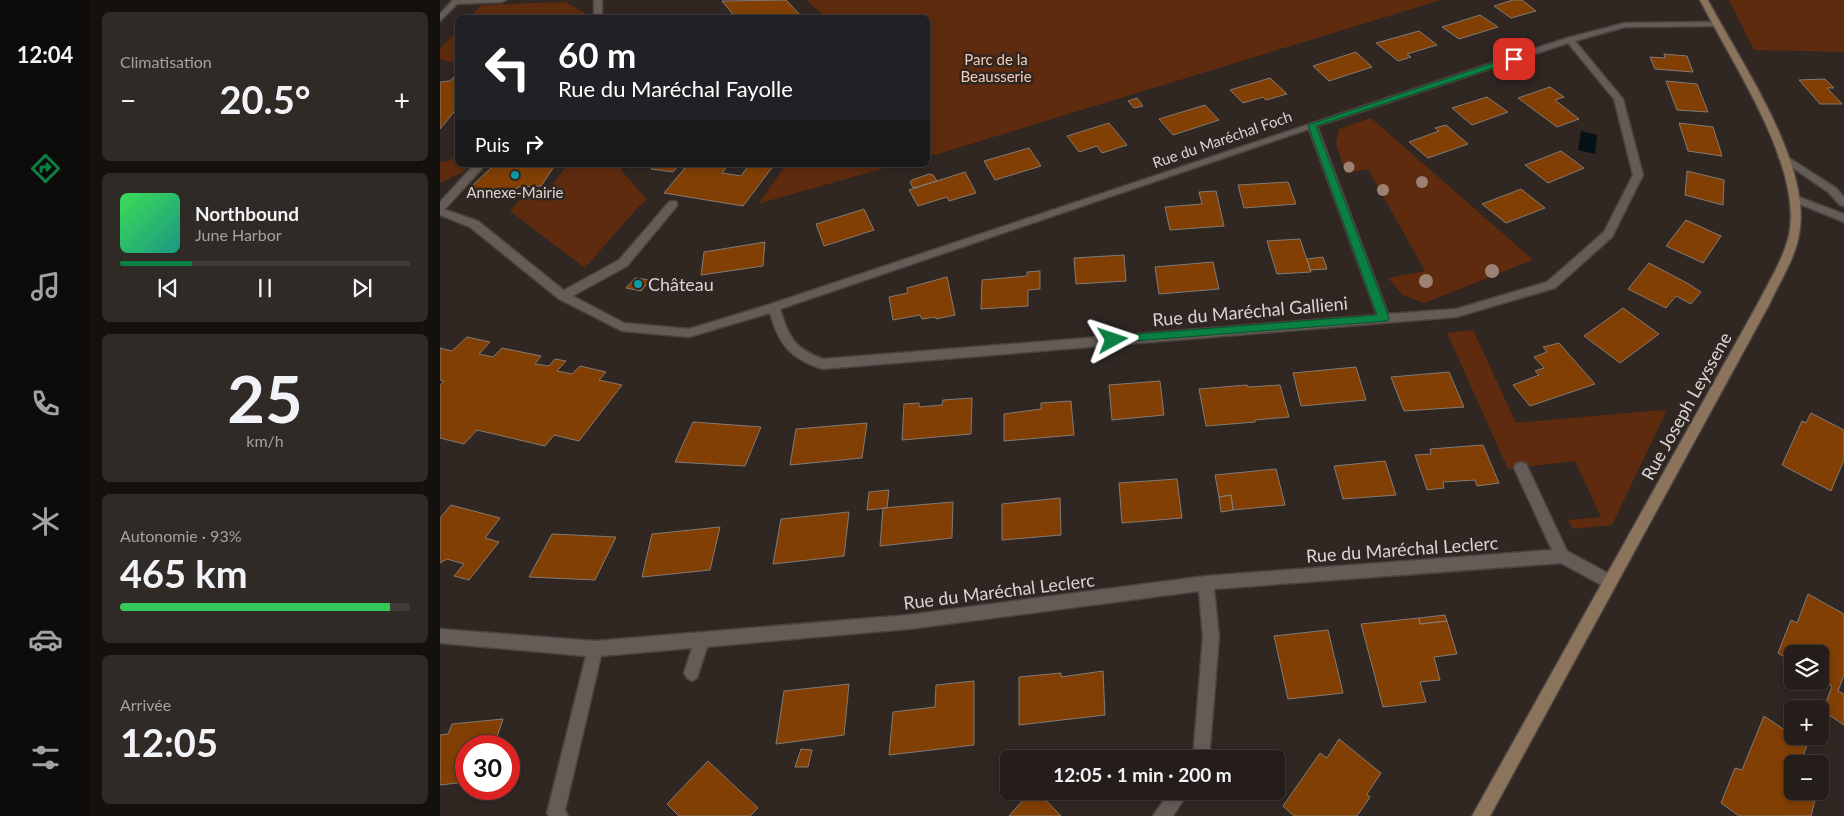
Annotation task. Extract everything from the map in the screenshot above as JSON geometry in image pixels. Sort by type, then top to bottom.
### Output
[{"type":"street","points":[[440,19],[456,1],[502,0]]},
{"type":"street","points":[[598,0],[598,15]]},
{"type":"street","name":"Rue Joseph Leyssene","points":[[1481,816],[1763,305],[1794,234],[1796,199],[1783,157],[1704,0]]},
{"type":"street","name":"Rue du Maréchal Foch","points":[[440,209],[474,224],[563,296],[622,328],[689,333],[774,307],[1570,40],[1625,25],[1715,24]]},
{"type":"street","name":"Rue du Maréchal Gallieni","points":[[774,307],[782,336],[798,355],[822,364],[1456,313],[1551,285],[1608,234],[1638,175],[1618,100],[1570,40]]},
{"type":"street","points":[[1312,125],[1384,318]]},
{"type":"street","points":[[1783,157],[1832,190],[1844,203]]},
{"type":"street","points":[[440,209],[478,167]]},
{"type":"street","points":[[1796,199],[1844,218]]},
{"type":"street","points":[[563,296],[623,263],[673,204]]},
{"type":"street","points":[[1521,468],[1562,556],[1610,582]]},
{"type":"street","name":"Rue du Maréchal Leclerc","points":[[440,636],[595,649],[702,642],[908,622],[1206,583],[1562,556]]},
{"type":"street","points":[[1201,750],[1211,636],[1206,583]]},
{"type":"street","points":[[692,673],[702,642]]},
{"type":"street","points":[[559,816],[556,813],[595,649]]},
{"type":"street","points":[[1162,816],[1174,800]]},
{"type":"green space","name":"Parc de la Beausserie","points":[[806,0],[1441,0],[930,156],[930,15],[824,15]]},
{"type":"green space","points":[[1729,0],[1844,0],[1844,52],[1754,50]]},
{"type":"green space","points":[[566,2],[586,14],[472,15],[482,5]]},
{"type":"green space","points":[[455,33],[455,63],[440,59],[440,49]]},
{"type":"green space","points":[[1371,118],[1533,260],[1424,303],[1403,295],[1388,278],[1425,271],[1368,169],[1346,173],[1336,144],[1339,129]]},
{"type":"green space","points":[[455,158],[455,167],[467,167],[463,172],[440,183],[440,161],[442,163]]},
{"type":"green space","points":[[566,167],[623,167],[621,170],[647,200],[638,207],[585,268],[510,211],[529,190],[551,187]]},
{"type":"green space","points":[[785,167],[888,167],[758,204]]},
{"type":"green space","points":[[1473,330],[1516,423],[1662,410],[1666,412],[1612,525],[1573,529],[1568,520],[1601,517],[1575,461],[1508,469],[1447,333]]},
{"type":"shaded area","points":[[1581,131],[1597,135],[1595,154],[1578,150]]},
{"type":"building","points":[[786,0],[800,15],[734,15],[722,1]]},
{"type":"building","points":[[1513,0],[1522,0],[1536,11],[1511,18],[1494,6]]},
{"type":"building","points":[[1480,15],[1498,27],[1459,39],[1442,27]]},
{"type":"building","points":[[1419,31],[1437,45],[1407,54],[1411,57],[1398,61],[1376,43]]},
{"type":"building","points":[[1356,52],[1372,67],[1329,81],[1313,66]]},
{"type":"building","points":[[1664,54],[1687,56],[1693,72],[1655,69],[1650,57],[1665,58]]},
{"type":"building","points":[[455,77],[455,111],[440,129],[440,82],[450,81]]},
{"type":"building","points":[[1270,78],[1287,94],[1266,100],[1263,97],[1243,103],[1230,90]]},
{"type":"building","points":[[1825,79],[1834,88],[1827,88],[1842,104],[1820,104],[1799,80]]},
{"type":"building","points":[[1666,81],[1697,84],[1708,112],[1677,110]]},
{"type":"building","points":[[1550,87],[1564,97],[1555,100],[1579,119],[1557,127],[1518,98]]},
{"type":"building","points":[[1487,97],[1508,112],[1472,125],[1452,108]]},
{"type":"building","points":[[1137,98],[1143,106],[1134,108],[1128,101]]},
{"type":"building","points":[[1205,105],[1219,120],[1173,135],[1159,119]]},
{"type":"building","points":[[1109,123],[1127,145],[1102,153],[1097,146],[1079,152],[1067,136]]},
{"type":"building","points":[[1679,123],[1713,127],[1722,156],[1688,151]]},
{"type":"building","points":[[1446,125],[1468,144],[1428,158],[1409,142],[1439,131],[1435,128]]},
{"type":"building","points":[[1029,148],[1041,166],[995,180],[984,161]]},
{"type":"building","points":[[1561,151],[1584,168],[1548,183],[1525,165]]},
{"type":"building","name":"Annexe-Mairie","points":[[492,167],[554,167],[541,186],[518,187],[512,194],[470,188]]},
{"type":"building","points":[[652,167],[677,167],[673,172],[651,169]]},
{"type":"building","points":[[677,167],[726,167],[722,173],[741,176],[748,167],[772,167],[743,206],[664,193],[685,168]]},
{"type":"building","points":[[1687,171],[1724,180],[1723,205],[1685,195]]},
{"type":"building","points":[[965,172],[976,193],[949,201],[947,197],[918,206],[909,190]]},
{"type":"building","points":[[929,174],[933,175],[937,181],[913,188],[910,182],[912,180]]},
{"type":"building","points":[[1288,182],[1296,204],[1244,208],[1238,185]]},
{"type":"building","points":[[1521,189],[1545,208],[1506,223],[1482,204]]},
{"type":"building","points":[[1216,191],[1224,226],[1170,230],[1165,207],[1202,204],[1199,192]]},
{"type":"building","points":[[864,209],[874,230],[824,246],[816,224]]},
{"type":"building","points":[[1686,220],[1721,236],[1703,263],[1666,246]]},
{"type":"building","points":[[1300,239],[1311,272],[1277,274],[1267,241]]},
{"type":"building","points":[[765,242],[763,266],[701,275],[704,252]]},
{"type":"building","points":[[1124,255],[1126,281],[1076,284],[1074,258]]},
{"type":"building","points":[[1323,257],[1327,269],[1310,270],[1307,259]]},
{"type":"building","points":[[1213,262],[1219,289],[1159,294],[1155,267]]},
{"type":"building","points":[[1649,263],[1701,292],[1691,304],[1676,296],[1666,308],[1628,289]]},
{"type":"building","points":[[1040,271],[1040,289],[1028,290],[1028,306],[981,309],[982,280],[1027,276],[1027,272]]},
{"type":"building","points":[[947,277],[955,315],[936,319],[936,317],[922,319],[920,315],[893,320],[889,297],[908,293],[907,288]]},
{"type":"building","name":"Château","points":[[635,278],[650,280],[641,291],[626,288]]},
{"type":"building","points":[[1623,308],[1659,334],[1620,363],[1584,336]]},
{"type":"building","points":[[467,337],[490,342],[479,354],[493,357],[502,348],[541,356],[535,364],[549,366],[555,359],[566,361],[557,371],[572,374],[580,366],[606,372],[599,380],[622,385],[579,441],[554,435],[545,446],[477,430],[464,444],[440,438],[440,385],[444,381],[440,380],[440,348],[452,351]]},
{"type":"building","points":[[1559,343],[1595,384],[1530,406],[1513,385],[1539,375],[1535,371],[1544,368],[1534,357],[1547,352],[1543,347]]},
{"type":"building","points":[[1356,367],[1366,400],[1301,406],[1293,373]]},
{"type":"building","points":[[1449,372],[1464,407],[1404,411],[1391,377]]},
{"type":"building","points":[[1160,381],[1164,415],[1112,420],[1109,385]]},
{"type":"building","points":[[1247,385],[1248,387],[1280,385],[1289,417],[1206,426],[1199,389]]},
{"type":"building","points":[[972,398],[971,434],[902,440],[904,404],[919,403],[919,407],[942,405],[943,400]]},
{"type":"building","points":[[1071,401],[1074,435],[1004,441],[1004,414],[1041,409],[1041,403]]},
{"type":"building","points":[[1811,413],[1844,430],[1844,460],[1831,491],[1782,465],[1802,421],[1806,423]]},
{"type":"building","points":[[693,422],[761,427],[745,466],[675,462]]},
{"type":"building","points":[[867,423],[862,458],[790,465],[796,429]]},
{"type":"building","points":[[1483,445],[1499,483],[1477,486],[1475,480],[1443,482],[1444,488],[1427,490],[1415,455],[1431,454],[1430,449]]},
{"type":"building","points":[[1385,461],[1396,495],[1343,499],[1334,466]]},
{"type":"building","points":[[1276,469],[1285,505],[1233,510],[1231,495],[1219,497],[1215,475]]},
{"type":"building","points":[[1177,479],[1182,518],[1122,523],[1119,483]]},
{"type":"building","points":[[889,490],[887,508],[867,510],[869,492]]},
{"type":"building","points":[[1231,495],[1233,510],[1221,512],[1219,497]]},
{"type":"building","points":[[1060,498],[1061,535],[1002,540],[1002,504]]},
{"type":"building","points":[[953,502],[952,538],[880,546],[883,508]]},
{"type":"building","points":[[451,505],[500,518],[485,538],[499,542],[469,580],[454,576],[464,564],[447,559],[440,563],[440,518]]},
{"type":"building","points":[[849,512],[844,556],[773,564],[781,519]]},
{"type":"building","points":[[720,527],[710,570],[642,577],[652,534]]},
{"type":"building","points":[[552,534],[616,537],[595,580],[529,577]]},
{"type":"building","points":[[1808,594],[1844,614],[1844,675],[1838,691],[1844,694],[1844,725],[1829,715],[1829,700],[1827,700],[1832,686],[1829,684],[1829,645],[1784,645],[1784,657],[1778,653],[1791,620],[1797,623]]},
{"type":"building","points":[[1445,615],[1447,621],[1420,624],[1419,618]]},
{"type":"building","points":[[1419,618],[1420,624],[1447,621],[1457,654],[1434,657],[1440,680],[1420,682],[1426,702],[1383,707],[1361,624]]},
{"type":"building","points":[[1328,630],[1343,693],[1288,699],[1274,636]]},
{"type":"building","points":[[1103,671],[1105,715],[1019,725],[1019,677],[1061,673],[1061,677]]},
{"type":"building","points":[[974,681],[974,745],[889,755],[893,712],[935,707],[936,685]]},
{"type":"building","points":[[849,684],[844,735],[776,744],[784,691]]},
{"type":"building","points":[[1764,716],[1784,729],[1784,745],[1807,745],[1803,755],[1784,755],[1784,800],[1815,800],[1811,816],[1739,816],[1721,803],[1735,768],[1742,770]]},
{"type":"building","points":[[503,719],[498,735],[455,735],[455,783],[440,785],[440,735],[448,734],[452,724]]},
{"type":"building","points":[[1339,739],[1381,773],[1367,794],[1370,797],[1357,816],[1294,816],[1283,806],[1320,753],[1327,758]]},
{"type":"building","points":[[801,749],[812,750],[808,767],[795,767]]},
{"type":"building","points":[[708,761],[758,808],[750,816],[679,816],[667,804]]},
{"type":"building","points":[[1023,800],[1046,800],[1061,816],[1009,816]]},
{"type":"place","name":"Annexe-Mairie","points":[[515,175]]},
{"type":"place","name":"Château","points":[[638,284]]},
{"type":"route","points":[[1113,340],[1384,318],[1312,125],[1514,59]]}]
